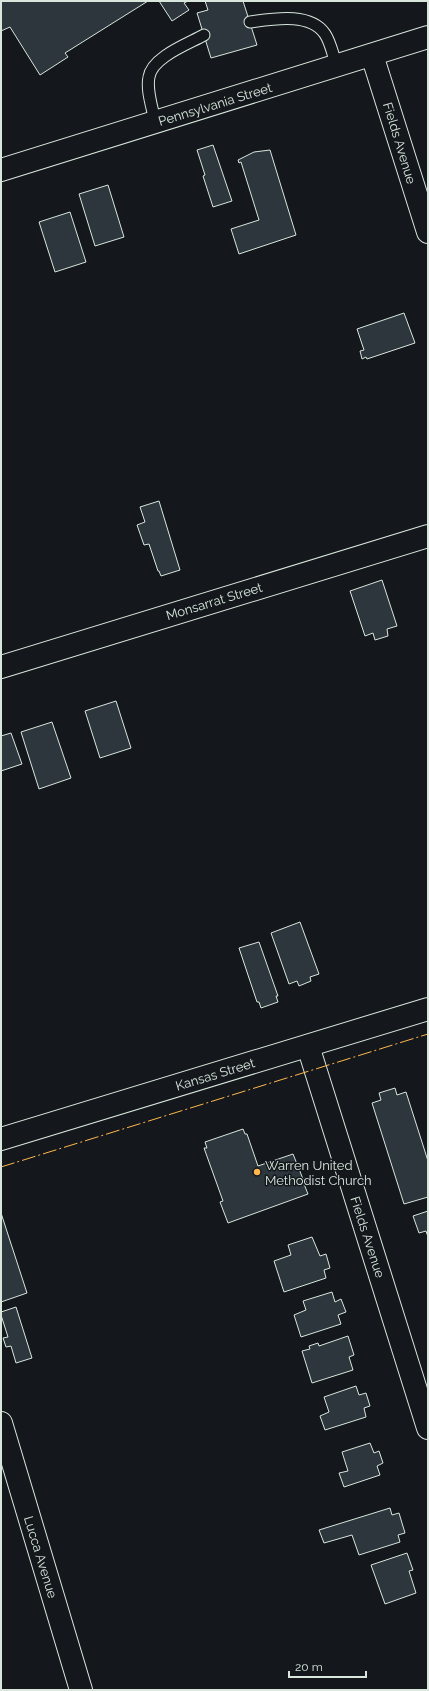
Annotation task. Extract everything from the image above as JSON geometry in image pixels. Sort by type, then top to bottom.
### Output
[{"type":"street","name":"Pennsylvania Street","points":[[1,170],[428,37]]},
{"type":"street","name":"Fields Avenue","points":[[372,55],[428,232]]},
{"type":"street","name":"Monsarrat Street","points":[[1,667],[428,536]]},
{"type":"street","name":"Kansas Street","points":[[1,1139],[428,1009]]},
{"type":"street","name":"Fields Avenue","points":[[308,1046],[428,1428]]},
{"type":"street","name":"Lucca Avenue","points":[[1,1423],[81,1690]]},
{"type":"lane","points":[[250,22],[272,19],[292,20],[308,21],[318,26],[325,35],[337,66]]},
{"type":"lane","points":[[155,122],[149,85],[149,76],[153,66],[163,57],[204,35]]},
{"type":"building","points":[[1,1],[148,1],[65,53],[68,57],[40,75],[10,27],[1,31]]},
{"type":"building","points":[[159,1],[188,1],[184,3],[189,10],[172,21]]},
{"type":"building","points":[[205,1],[243,1],[257,45],[211,58],[197,13],[208,10]]},
{"type":"building","points":[[213,145],[232,201],[213,207],[203,176],[205,175],[197,150]]},
{"type":"building","points":[[270,150],[296,235],[239,254],[231,229],[259,220],[241,162],[239,163],[238,160],[254,152]]},
{"type":"building","points":[[108,185],[124,237],[95,246],[79,194]]},
{"type":"building","points":[[70,212],[86,262],[55,272],[39,222]]},
{"type":"building","points":[[404,313],[415,343],[367,359],[366,357],[362,359],[360,351],[364,350],[357,329]]},
{"type":"building","points":[[159,501],[180,570],[161,576],[149,544],[144,545],[137,525],[145,522],[140,507]]},
{"type":"building","points":[[382,580],[397,626],[387,629],[388,636],[375,640],[373,633],[365,636],[350,591]]},
{"type":"building","points":[[116,701],[131,748],[100,758],[85,711]]},
{"type":"building","points":[[52,722],[71,778],[39,789],[21,732]]},
{"type":"building","points":[[11,733],[22,764],[1,771],[1,736]]},
{"type":"building","points":[[300,922],[319,974],[310,977],[311,981],[299,986],[297,981],[289,984],[271,933]]},
{"type":"building","points":[[259,942],[278,996],[276,996],[278,1002],[261,1008],[259,1002],[257,1002],[239,948]]},
{"type":"building","points":[[395,1088],[397,1095],[406,1092],[428,1161],[428,1197],[404,1204],[372,1103],[381,1100],[379,1093]]},
{"type":"building","name":"Warren United Methodist Church","points":[[243,1129],[245,1134],[247,1134],[258,1166],[293,1154],[303,1179],[305,1178],[307,1183],[304,1184],[308,1194],[228,1223],[220,1202],[223,1201],[204,1148],[207,1148],[205,1142]]},
{"type":"building","points":[[428,1211],[428,1237],[426,1231],[419,1233],[413,1216]]},
{"type":"building","points":[[1,1213],[27,1293],[1,1302]]},
{"type":"building","points":[[312,1237],[320,1256],[326,1254],[330,1268],[324,1270],[326,1278],[284,1292],[274,1261],[291,1255],[288,1245]]},
{"type":"building","points":[[332,1292],[335,1302],[341,1299],[346,1312],[338,1315],[341,1324],[301,1337],[294,1315],[306,1310],[303,1301]]},
{"type":"building","points":[[16,1307],[32,1358],[16,1363],[11,1346],[6,1347],[3,1338],[8,1337],[1,1312]]},
{"type":"building","points":[[348,1336],[354,1355],[349,1357],[353,1370],[312,1383],[302,1351],[310,1349],[309,1346],[318,1343],[319,1346]]},
{"type":"building","points":[[356,1386],[359,1395],[366,1393],[370,1406],[364,1408],[366,1417],[325,1430],[320,1416],[329,1412],[324,1397]]},
{"type":"building","points":[[370,1443],[374,1453],[379,1451],[383,1463],[377,1466],[380,1475],[344,1487],[339,1473],[348,1471],[342,1452]]},
{"type":"building","points":[[390,1508],[392,1515],[399,1513],[405,1533],[398,1535],[400,1542],[359,1555],[352,1535],[324,1543],[319,1530]]},
{"type":"building","points":[[407,1553],[413,1570],[409,1571],[416,1593],[385,1604],[371,1565]]},
{"type":"power","points":[[1,1167],[428,1034]]},
{"type":"place","name":"Warren United Methodist Church","points":[[257,1172]]}]
